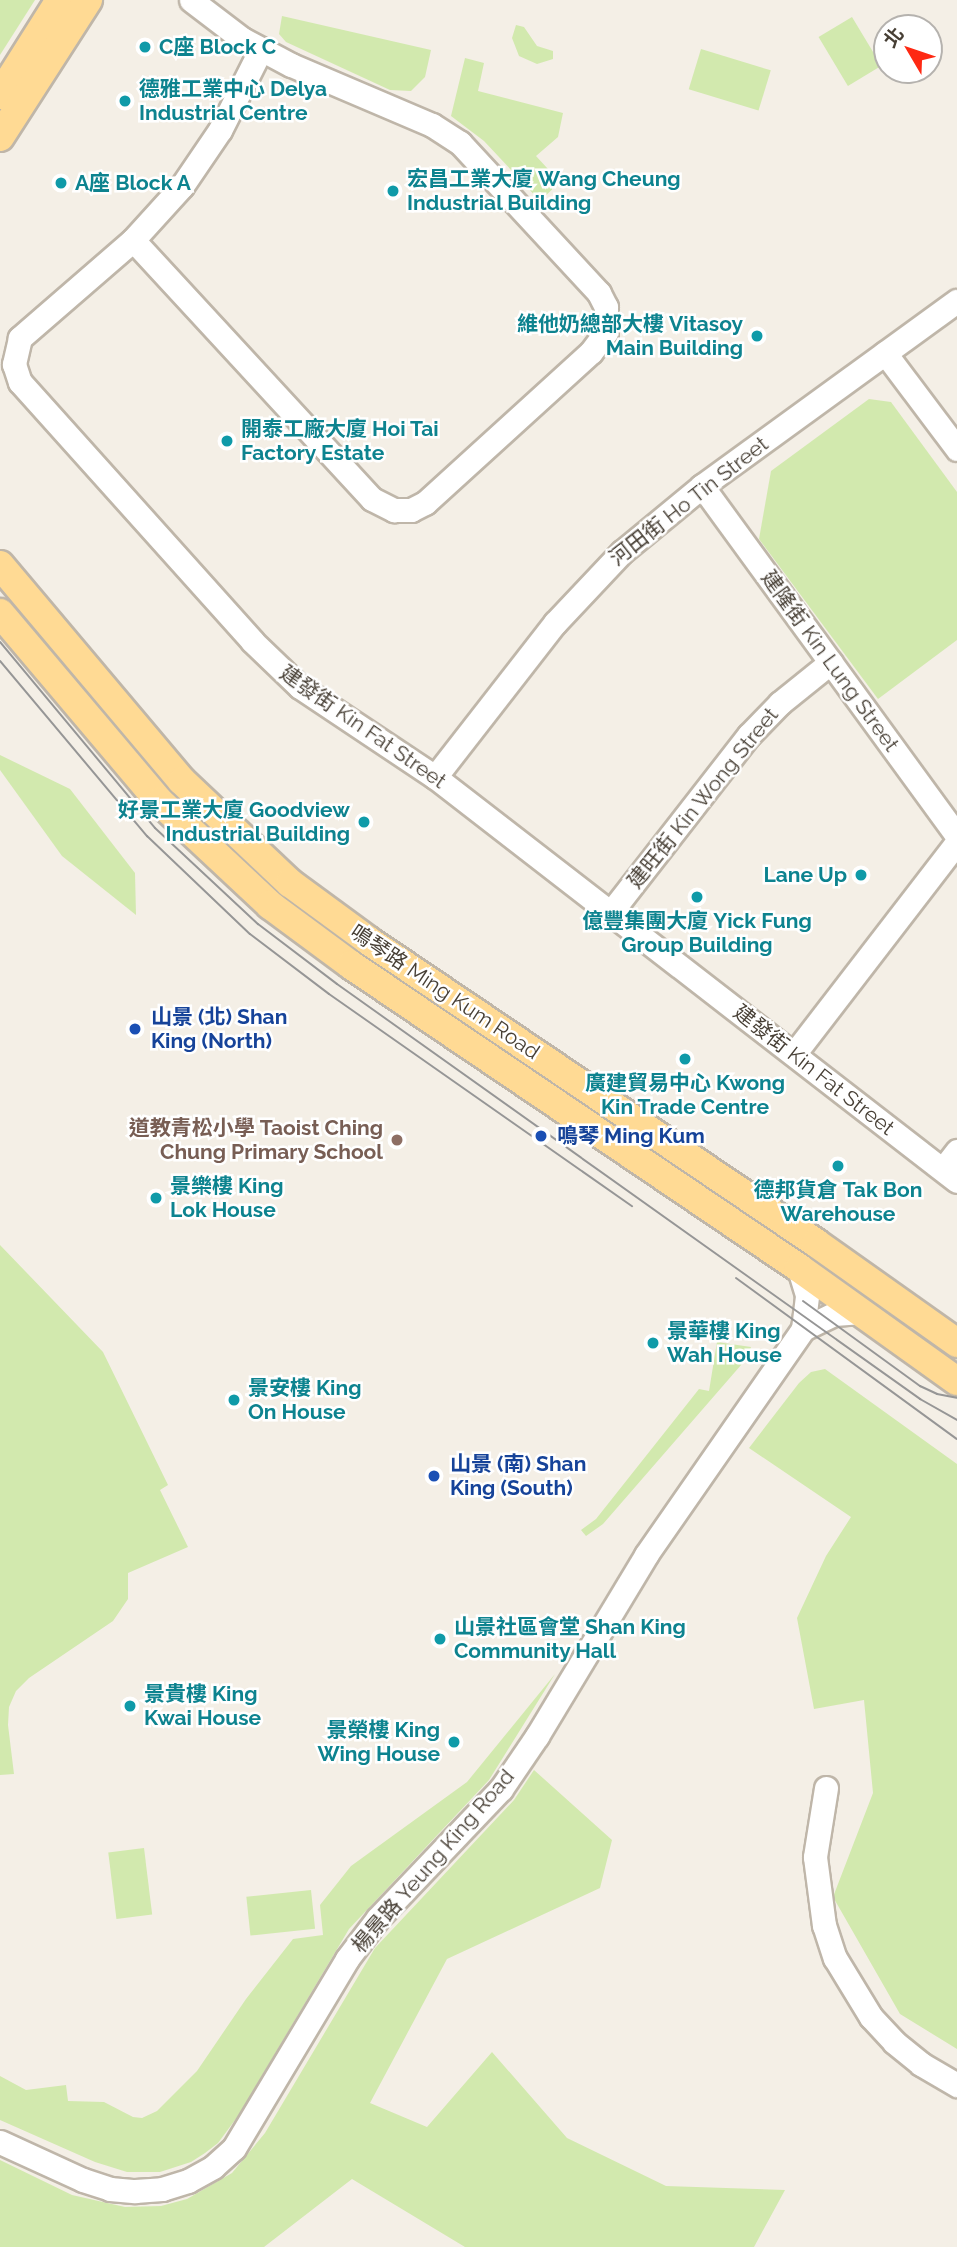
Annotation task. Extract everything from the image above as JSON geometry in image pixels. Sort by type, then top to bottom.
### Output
[{"type":"main road","points":[[0,95],[60,0]]},
{"type":"main road","points":[[0,137],[88,0]]},
{"type":"main road","name":"鳴琴路 Ming Kum Road","points":[[0,565],[182,781],[290,883],[369,942],[953,1337]]},
{"type":"main road","name":"鳴琴路 Ming Kum Road","points":[[0,613],[160,802],[270,905],[351,965],[799,1268],[957,1381]]},
{"type":"street","points":[[133,240],[372,499],[394,510],[411,510],[425,503],[602,339],[607,314],[599,293],[460,143],[432,125],[242,39],[191,0]]},
{"type":"street","name":"建發街 Kin Fat Street","points":[[261,49],[235,104],[204,156],[174,195],[133,240],[20,338],[14,363],[19,382],[274,664],[300,687],[435,777],[950,1175]]},
{"type":"street","name":"河田街 Ho Tin Street","points":[[435,777],[555,623],[592,581],[643,533],[702,486],[957,301]]},
{"type":"street","points":[[885,353],[957,449]]},
{"type":"street","name":"建隆街 Kin Lung Street","points":[[702,486],[957,836]]},
{"type":"street","name":"建旺街 Kin Wong Street","points":[[611,912],[749,735],[788,696],[831,662]]},
{"type":"street","points":[[794,1054],[957,842]]},
{"type":"street","points":[[950,1175],[957,1151]]},
{"type":"street","name":"楊景路 Yeung King Road","points":[[0,2142],[83,2180],[122,2190],[174,2186],[200,2175],[226,2156],[247,2131],[361,1938],[501,1789],[537,1736],[646,1555],[803,1329],[807,1295],[799,1268]]},
{"type":"street","name":"楊景路 Yeung King Road","points":[[803,1329],[834,1314],[862,1312]]},
{"type":"street","points":[[826,1788],[815,1857],[822,1914],[835,1958],[871,2017],[894,2042],[921,2064],[957,2085]]},
{"type":"green space","points":[[0,0],[35,0],[0,55]]},
{"type":"green space","points":[[282,16],[431,50],[425,77],[411,91],[390,90],[286,42],[279,34]]},
{"type":"green space","points":[[852,17],[873,52],[873,71],[848,86],[819,37]]},
{"type":"green space","points":[[516,25],[524,27],[537,46],[553,51],[553,59],[537,64],[519,56],[512,38]]},
{"type":"green space","points":[[701,49],[771,70],[759,111],[689,89]]},
{"type":"green space","points":[[465,58],[484,63],[478,91],[563,113],[558,137],[536,156],[560,182],[540,201],[484,141],[451,116]]},
{"type":"green space","points":[[869,399],[891,402],[957,492],[957,640],[878,699],[759,539],[771,471]]},
{"type":"green space","points":[[0,755],[70,789],[135,873],[136,915],[62,856],[0,770]]},
{"type":"green space","points":[[0,1245],[103,1352],[168,1485],[160,1490],[188,1547],[128,1573],[128,1599],[113,1621],[29,1678],[16,1691],[9,1707],[8,1725],[14,1774],[0,1775]]},
{"type":"green space","points":[[717,1342],[751,1347],[748,1357],[603,1524],[586,1536],[581,1530],[596,1519],[699,1389],[709,1391]]},
{"type":"green space","points":[[825,1369],[957,1464],[957,2049],[900,2014],[833,1897],[873,1793],[864,1700],[814,1709],[797,1618],[826,1556],[851,1517],[749,1448],[799,1383],[811,1372]]},
{"type":"green space","points":[[555,1674],[489,1780],[349,1929],[238,2116],[218,2143],[191,2162],[160,2172],[127,2172],[95,2162],[0,2120],[0,2076],[26,2090],[66,2085],[68,2101],[104,2102],[133,2117],[142,2118],[157,2111],[197,2071],[246,1999],[293,1939],[323,1935],[320,1905],[351,1866],[467,1782]]},
{"type":"green space","points":[[534,1770],[612,1840],[600,1888],[447,1959],[370,2103],[427,2127],[492,2052],[567,2138],[666,2186],[785,2190],[754,2247],[465,2247],[352,2179],[264,2247],[0,2247],[0,2160],[72,2195],[125,2207],[161,2206],[187,2199],[232,2173],[265,2133],[375,1948],[514,1800]]},
{"type":"green space","points":[[144,1848],[152,1915],[116,1919],[108,1852]]},
{"type":"green space","points":[[311,1890],[315,1929],[250,1936],[246,1897]]},
{"type":"tram line","points":[[0,642],[155,828],[258,924],[337,984],[920,1399],[957,1420]]},
{"type":"tram line","points":[[0,661],[147,836],[250,934],[329,994],[632,1206]]},
{"type":"tram line","points":[[736,1278],[957,1439]]},
{"type":"tram line","points":[[803,1301],[920,1386],[937,1394],[957,1398]]},
{"type":"place","name":"C座 Block C","points":[[145,47]]},
{"type":"place","name":"德雅工業中心 Delya Industrial Centre","points":[[125,101]]},
{"type":"place","name":"A座 Block A","points":[[61,183]]},
{"type":"place","name":"宏昌工業大廈 Wang Cheung Industrial Building","points":[[393,191]]},
{"type":"place","name":"維他奶總部大樓 Vitasoy Main Building","points":[[757,336]]},
{"type":"place","name":"開泰工廠大廈 Hoi Tai Factory Estate","points":[[227,441]]},
{"type":"place","name":"好景工業大廈 Goodview Industrial Building","points":[[364,822]]},
{"type":"place","name":"Lane Up","points":[[861,875]]},
{"type":"place","name":"億豐集團大廈 Yick Fung Group Building","points":[[697,897]]},
{"type":"place","name":"山景 (北) Shan King (North)","points":[[135,1029]]},
{"type":"place","name":"廣建貿易中心 Kwong Kin Trade Centre","points":[[685,1059]]},
{"type":"place","name":"鳴琴 Ming Kum","points":[[541,1136]]},
{"type":"place","name":"道教青松小學 Taoist Ching Chung Primary School","points":[[397,1140]]},
{"type":"place","name":"德邦貨倉 Tak Bon Warehouse","points":[[838,1166]]},
{"type":"place","name":"景樂樓 King Lok House","points":[[156,1198]]},
{"type":"place","name":"景華樓 King Wah House","points":[[653,1343]]},
{"type":"place","name":"景安樓 King On House","points":[[234,1400]]},
{"type":"place","name":"山景 (南) Shan King (South)","points":[[434,1476]]},
{"type":"place","name":"山景社區會堂 Shan King Community Hall","points":[[440,1639]]},
{"type":"place","name":"景貴樓 King Kwai House","points":[[130,1706]]},
{"type":"place","name":"景榮樓 King Wing House","points":[[454,1742]]}]
